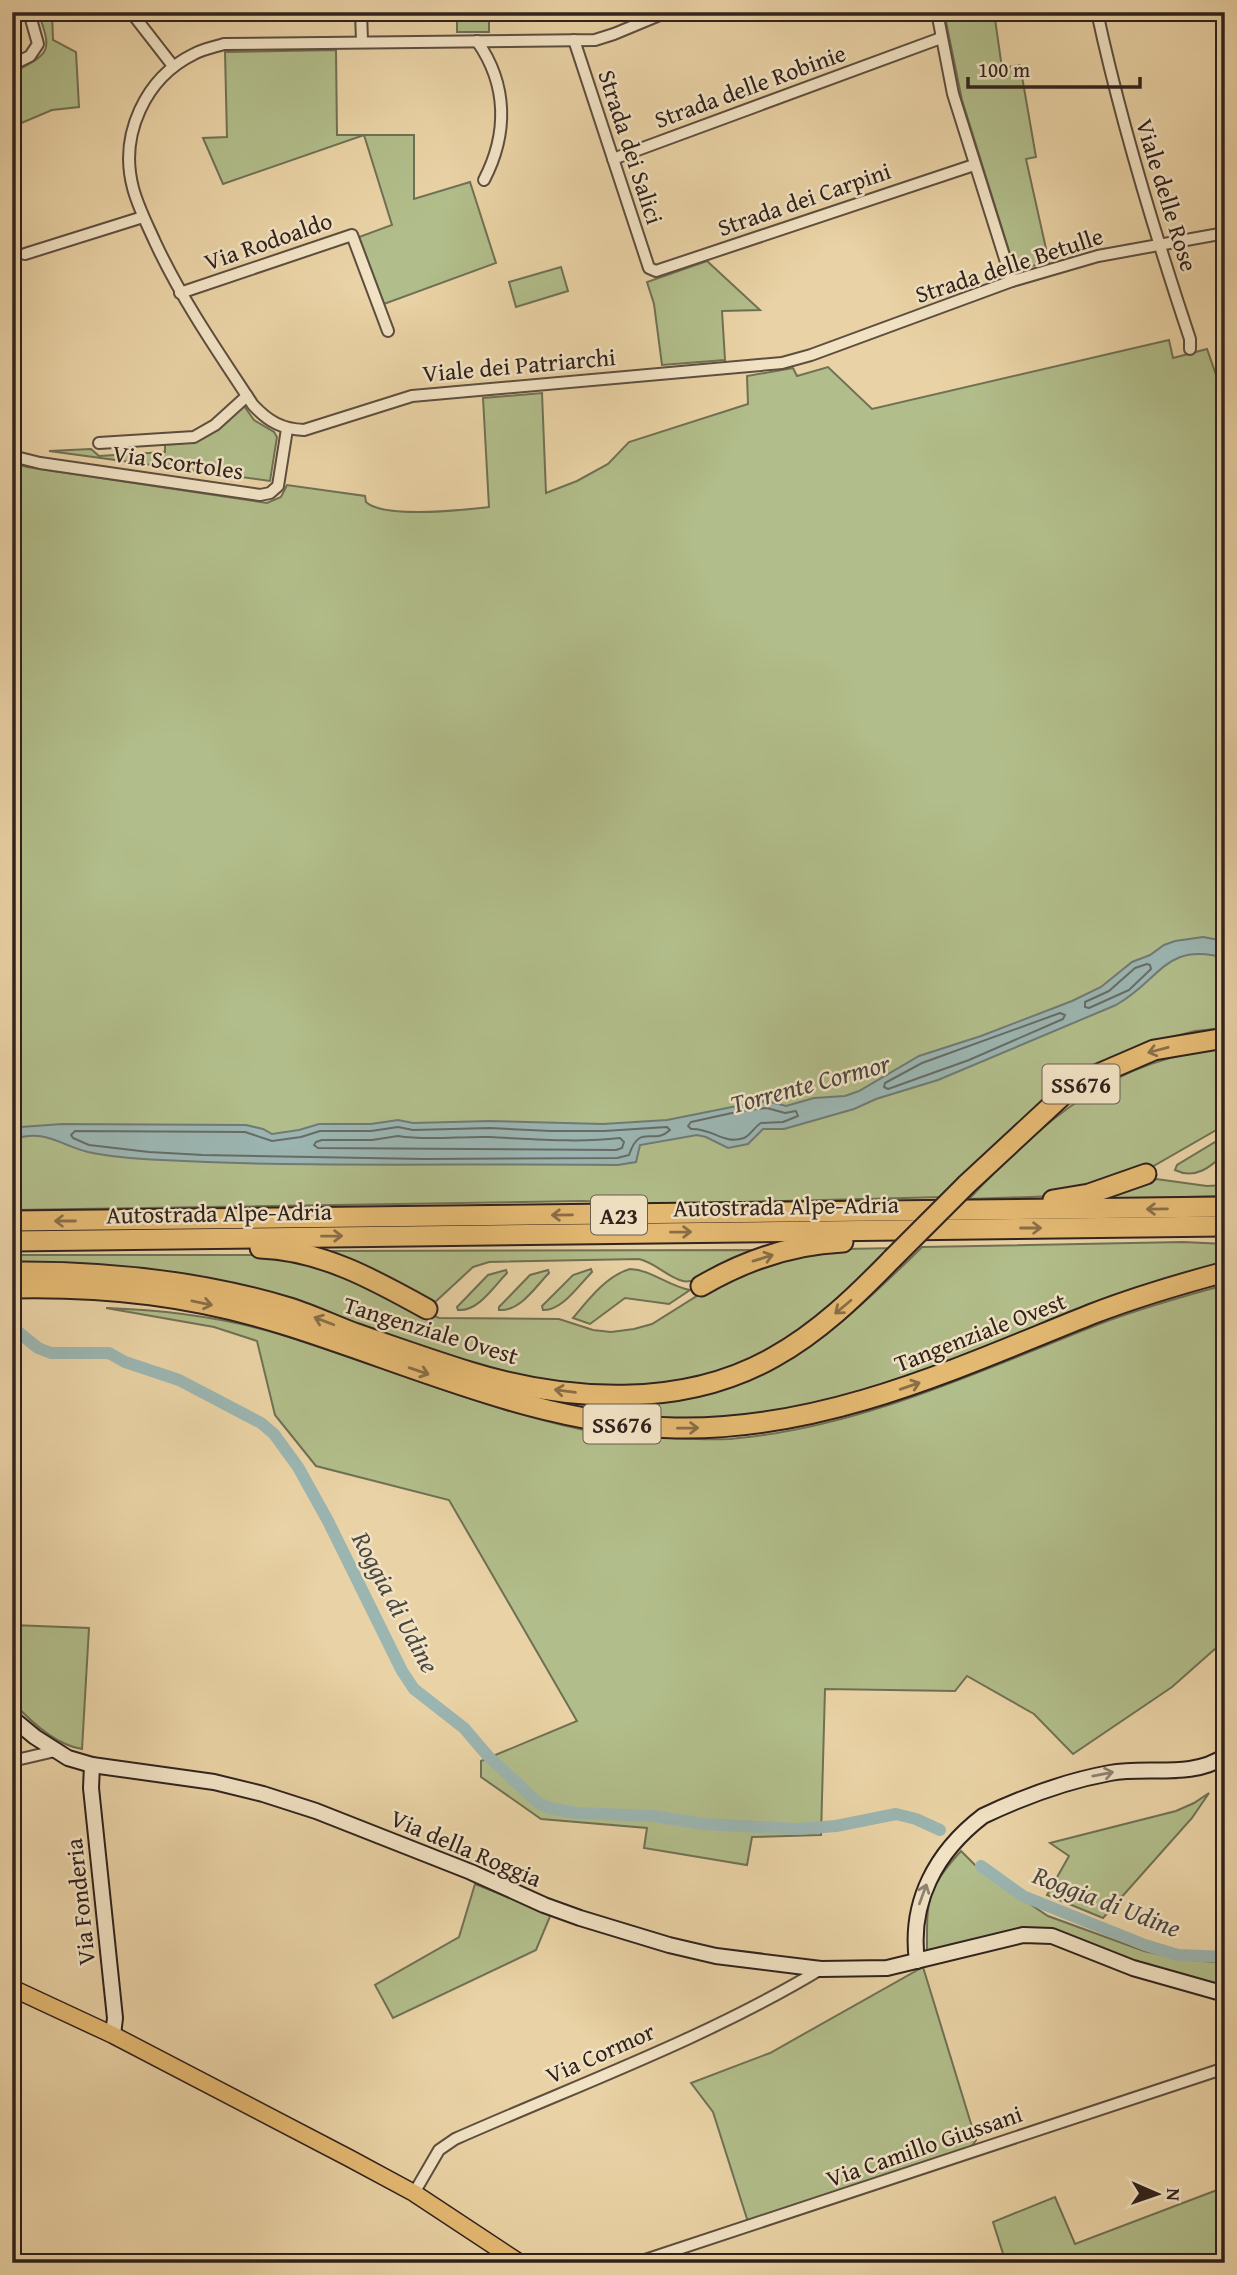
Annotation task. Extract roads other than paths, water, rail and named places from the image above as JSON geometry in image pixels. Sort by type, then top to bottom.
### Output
[{"type":"highway","name":"Tangenziale Ovest","points":[[12,1272],[149,1278],[216,1289],[291,1309],[472,1373],[536,1387],[610,1395],[687,1389],[736,1374],[773,1358],[817,1329],[853,1298],[967,1184],[1063,1095],[1096,1075],[1154,1050],[1225,1038]]},
{"type":"highway","points":[[962,1211],[989,1200],[1070,1199],[1146,1174]]},
{"type":"highway","name":"Autostrada Alpe-Adria","points":[[12,1221],[1225,1207]]},
{"type":"highway","name":"Autostrada Alpe-Adria","points":[[12,1241],[1225,1226]]},
{"type":"highway","points":[[701,1286],[752,1261],[804,1247],[828,1243],[940,1240],[983,1228]]},
{"type":"highway","points":[[141,1238],[183,1247],[275,1248],[300,1252],[364,1275],[427,1309]]},
{"type":"highway","name":"Tangenziale Ovest","points":[[12,1288],[118,1290],[165,1295],[285,1324],[526,1405],[593,1420],[675,1428],[756,1424],[848,1405],[932,1379],[1170,1286],[1225,1272]]},
{"type":"main road","points":[[12,1988],[113,2035],[414,2193],[520,2263]]},
{"type":"street","points":[[12,65],[30,56],[38,44],[29,12]]},
{"type":"street","points":[[131,12],[173,66]]},
{"type":"street","points":[[361,12],[362,41]]},
{"type":"street","points":[[287,429],[267,420],[247,396],[180,293],[143,217],[132,186],[129,149],[135,120],[148,93],[173,66],[195,53],[224,44],[595,40],[667,12]]},
{"type":"street","points":[[937,12],[953,94],[1012,281]]},
{"type":"street","name":"Viale delle Rose","points":[[1097,12],[1114,90],[1190,339],[1190,349]]},
{"type":"street","name":"Strada delle Robinie","points":[[613,159],[941,38]]},
{"type":"street","name":"Strada dei Salici","points":[[574,40],[649,268]]},
{"type":"street","points":[[477,41],[488,57],[499,90],[502,131],[494,162],[484,180]]},
{"type":"street","name":"Strada dei Carpini","points":[[649,268],[656,271],[974,165]]},
{"type":"street","points":[[25,254],[143,217]]},
{"type":"street","name":"Strada delle Betulle","points":[[811,355],[1012,281],[1098,256],[1225,233]]},
{"type":"street","name":"Via Rodoaldo","points":[[180,293],[352,235],[388,331]]},
{"type":"street","name":"Viale dei Patriarchi","points":[[287,429],[304,430],[412,396],[782,363],[811,355]]},
{"type":"street","points":[[99,443],[194,437],[215,425],[247,396]]},
{"type":"street","name":"Via Scortoles","points":[[12,456],[40,463],[260,495],[270,493],[278,486],[287,429]]},
{"type":"street","name":"Via della Roggia","points":[[12,1717],[68,1758],[92,1765],[214,1782],[263,1794],[316,1811],[471,1872],[544,1905],[619,1931],[716,1956],[821,1969],[887,1968],[1023,1935],[1043,1934],[1133,1968],[1225,1994]]},
{"type":"street","points":[[12,1761],[55,1751]]},
{"type":"street","points":[[918,1961],[919,1905],[927,1881],[949,1850],[970,1826],[983,1816],[1080,1779],[1121,1771],[1192,1769],[1213,1764],[1225,1756]]},
{"type":"street","name":"Via Fonderia","points":[[92,1765],[91,1788],[115,2018],[113,2035]]},
{"type":"street","name":"Via Cormor","points":[[414,2193],[439,2150],[456,2139],[730,2017],[781,1993],[821,1969]]},
{"type":"street","name":"Via Camillo Giussani","points":[[636,2263],[1225,2068]]},
{"type":"water","points":[[1203,937],[1225,941],[1225,958],[1205,954],[1176,959],[1116,1005],[938,1080],[876,1099],[854,1109],[784,1129],[763,1129],[748,1144],[728,1148],[697,1135],[640,1145],[636,1162],[618,1165],[333,1165],[134,1158],[88,1152],[43,1137],[12,1140],[12,1131],[21,1127],[62,1124],[246,1125],[272,1134],[319,1124],[371,1124],[398,1120],[413,1123],[490,1121],[603,1124],[667,1120],[757,1102],[767,1101],[786,1106],[814,1098],[845,1096],[859,1091],[919,1056],[981,1036],[1072,1001],[1101,987],[1132,962],[1150,955],[1164,945]]},
{"type":"waterway","name":"Roggia di Udine","points":[[12,1327],[38,1348],[51,1353],[109,1353],[125,1362],[179,1380],[261,1423],[274,1434],[298,1467],[328,1521],[402,1671],[414,1689],[464,1728],[488,1756],[537,1802],[549,1808],[577,1813],[653,1816],[703,1824],[798,1829],[836,1826],[896,1814],[916,1819],[940,1830]]},
{"type":"waterway","name":"Roggia di Udine","points":[[981,1866],[1023,1896],[1145,1945],[1178,1955],[1225,1957]]},
{"type":"water label","name":"Torrente Cormor","points":[[810,1083]]}]
